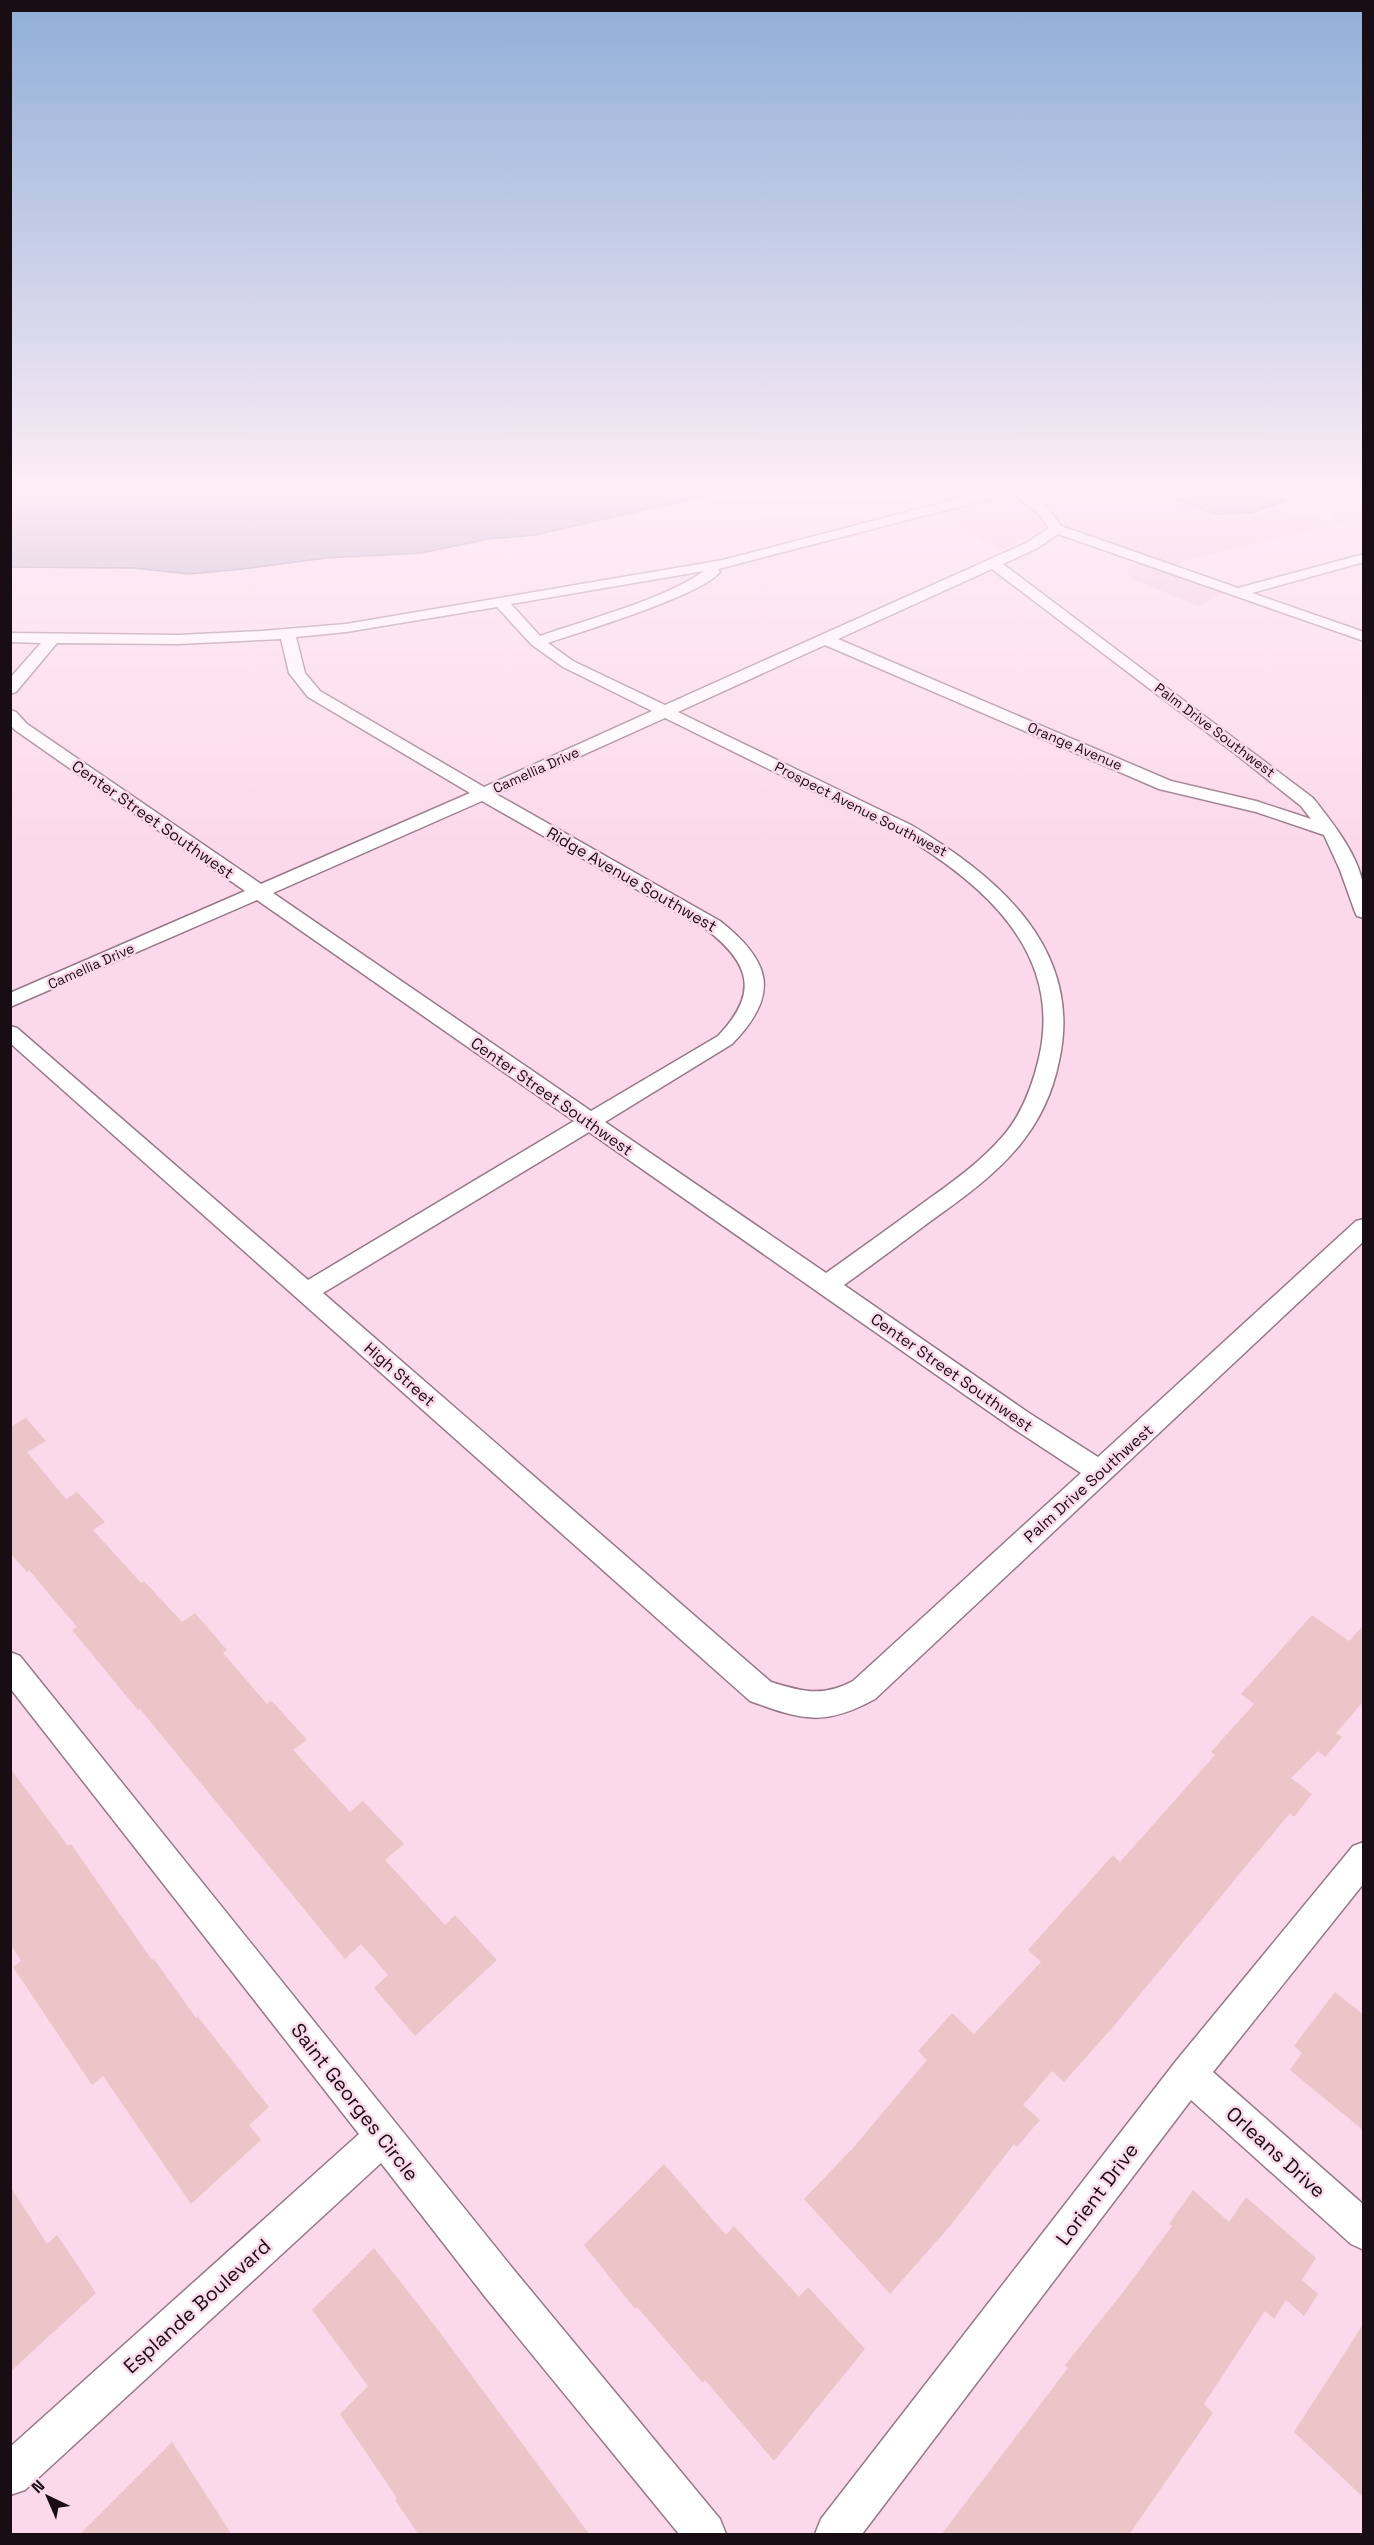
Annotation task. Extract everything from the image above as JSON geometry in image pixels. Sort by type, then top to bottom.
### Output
[{"type":"street","points":[[10,637],[191,641],[288,635],[460,610]]},
{"type":"street","name":"Prospect Avenue Southwest","points":[[508,610],[537,642],[568,664],[906,829],[947,852],[985,882],[1008,905],[1029,936],[1049,982],[1054,1006],[1055,1044],[1037,1099],[1011,1141],[973,1179],[827,1285]]},
{"type":"street","points":[[537,642],[625,610]]},
{"type":"street","name":"Camellia Drive","points":[[10,1000],[485,793],[890,610]]},
{"type":"street","name":"Palm Drive Southwest","points":[[1055,610],[1307,802],[1331,832],[1349,870],[1364,912]]},
{"type":"street","points":[[1285,610],[1364,637]]},
{"type":"street","name":"Ridge Avenue Southwest","points":[[288,635],[297,673],[314,694],[380,735],[713,925],[740,948],[752,965],[754,977],[751,1007],[734,1032],[713,1047],[306,1292]]},
{"type":"street","points":[[10,689],[53,639]]},
{"type":"street","name":"Orange Avenue","points":[[825,639],[1165,785],[1197,795],[1280,813],[1331,832]]},
{"type":"street","name":"Center Street Southwest","points":[[10,715],[21,727],[1020,1420],[1099,1471]]},
{"type":"street","points":[[1225,800],[1256,789],[1264,783],[1269,771]]},
{"type":"street","name":"High Street","points":[[10,1032],[761,1692],[797,1704]]},
{"type":"street","name":"Palm Drive Southwest","points":[[797,1704],[826,1706],[844,1702],[864,1690],[1364,1227]]},
{"type":"street","name":"Saint Georges Circle","points":[[10,1665],[383,2137],[705,2535]]},
{"type":"street","name":"Lorient Drive","points":[[836,2535],[1189,2074],[1364,1857]]},
{"type":"street","name":"Orleans Drive","points":[[1189,2074],[1364,2231]]},
{"type":"street","name":"Esplande Boulevard","points":[[10,2475],[383,2137]]},
{"type":"building","points":[[26,1418],[46,1441],[27,1452],[66,1499],[77,1492],[105,1522],[93,1530],[141,1583],[144,1581],[182,1622],[195,1613],[227,1650],[223,1653],[267,1704],[272,1701],[307,1740],[293,1750],[350,1812],[363,1801],[404,1844],[385,1860],[445,1925],[455,1915],[497,1960],[415,2036],[374,1988],[388,1975],[361,1944],[345,1959],[140,1709],[138,1710],[72,1630],[77,1627],[29,1570],[27,1572],[10,1553],[10,1427]]},
{"type":"building","points":[[1312,1615],[1349,1641],[1364,1625],[1364,1701],[1336,1733],[1342,1737],[1325,1757],[1318,1751],[1291,1778],[1312,1794],[1294,1817],[1290,1813],[1113,2027],[1064,2082],[1052,2071],[1023,2105],[1040,2120],[1017,2147],[1014,2144],[950,2226],[890,2294],[804,2199],[853,2148],[927,2060],[918,2051],[952,2013],[974,2034],[1041,1962],[1028,1950],[1113,1855],[1120,1862],[1215,1755],[1211,1752],[1254,1704],[1241,1694]]},
{"type":"building","points":[[10,1768],[68,1846],[71,1844],[152,1960],[154,1959],[196,2018],[198,2017],[269,2107],[249,2125],[261,2140],[191,2204],[103,2076],[92,2085],[13,1967],[21,1961],[10,1944]]},
{"type":"building","points":[[1335,1992],[1364,2015],[1364,2131],[1290,2070],[1302,2053],[1294,2046]]},
{"type":"building","points":[[664,2164],[726,2235],[734,2226],[799,2297],[808,2287],[865,2349],[774,2461],[705,2380],[703,2383],[637,2307],[635,2309],[584,2245]]},
{"type":"building","points":[[10,2186],[47,2244],[57,2235],[96,2293],[10,2372]]},
{"type":"building","points":[[1193,2190],[1229,2222],[1246,2197],[1316,2258],[1302,2280],[1318,2294],[1304,2316],[1286,2300],[1274,2319],[1265,2311],[1204,2404],[1213,2413],[1129,2535],[941,2535],[1068,2368],[1065,2365],[1172,2226],[1169,2224]]},
{"type":"building","points":[[374,2248],[435,2326],[590,2535],[419,2535],[395,2500],[397,2498],[340,2414],[368,2386],[312,2310]]},
{"type":"building","points":[[1364,2323],[1364,2498],[1294,2432]]},
{"type":"building","points":[[172,2442],[232,2535],[79,2535]]}]
